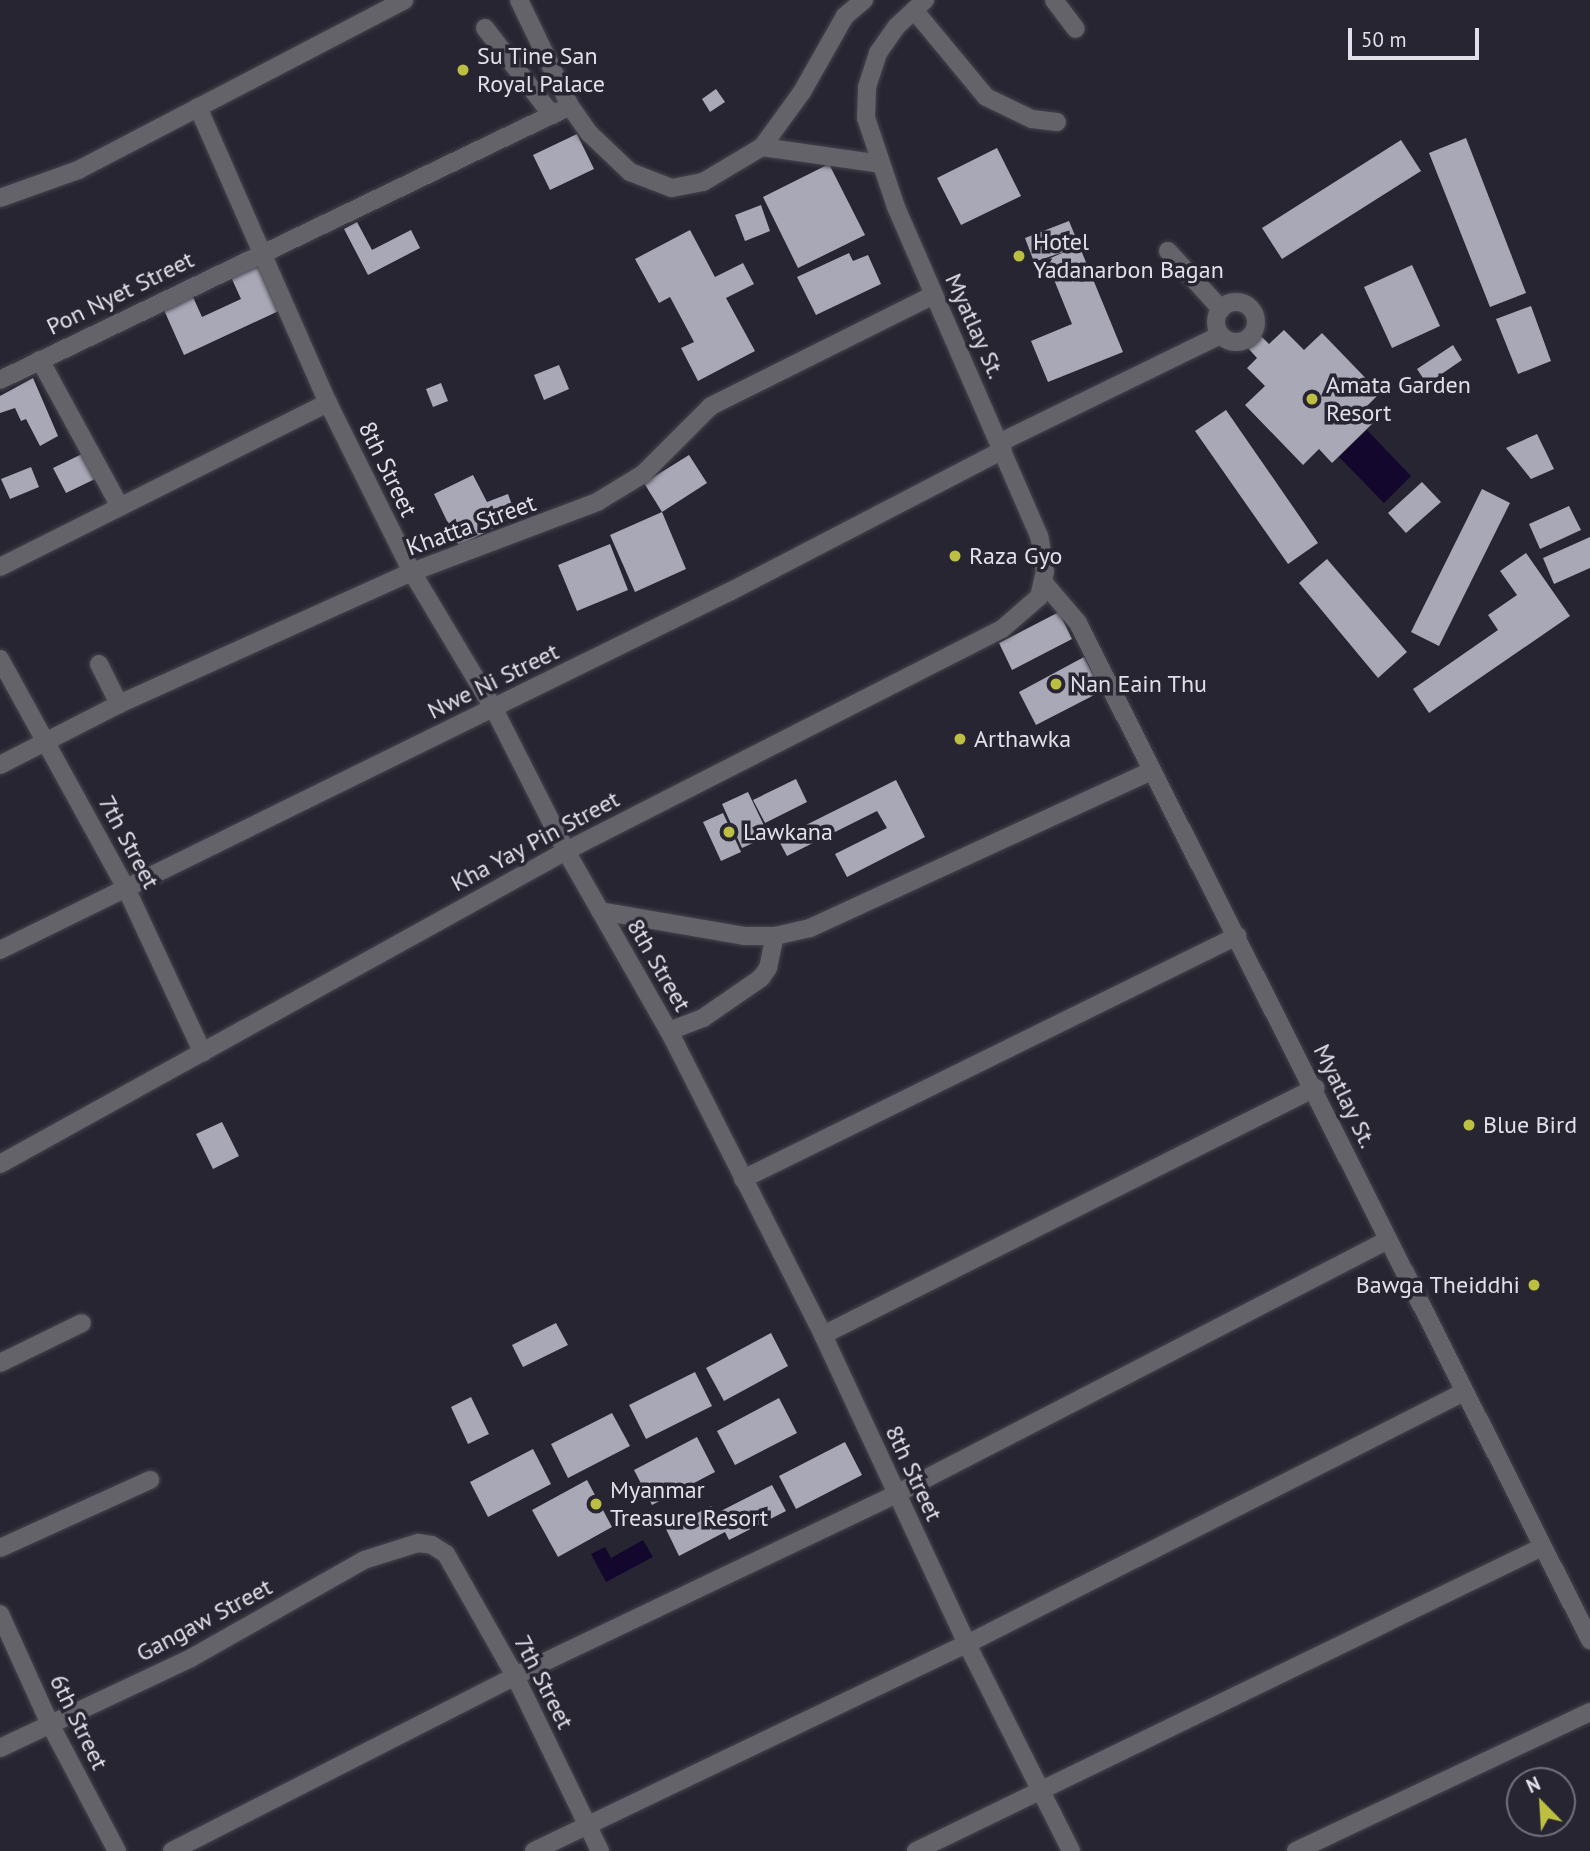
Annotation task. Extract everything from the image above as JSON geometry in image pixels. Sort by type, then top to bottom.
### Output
[{"type":"street","points":[[0,198],[78,170],[404,0]]},
{"type":"street","points":[[519,0],[570,106],[589,133],[630,172],[672,188],[703,182],[762,147],[802,92],[845,16],[860,1]]},
{"type":"street","points":[[1054,0],[1076,29]]},
{"type":"street","points":[[919,5],[986,97],[1032,119],[1057,122]]},
{"type":"street","name":"Myatlay St.","points":[[919,5],[886,41],[872,69],[866,104],[870,135],[934,295],[1039,536],[1044,583],[1078,623],[1151,771],[1315,1088],[1462,1393],[1590,1640]]},
{"type":"street","points":[[485,28],[552,115]]},
{"type":"street","name":"Pon Nyet Street","points":[[0,380],[263,251],[570,106]]},
{"type":"street","name":"8th Street","points":[[198,107],[328,403],[412,572],[494,709],[566,851],[668,1031],[823,1335],[967,1644],[1071,1851]]},
{"type":"street","points":[[762,147],[881,164]]},
{"type":"street","points":[[1168,251],[1221,309]]},
{"type":"street","name":"Khatta Street","points":[[0,765],[119,704],[412,572],[597,502],[643,474],[711,406],[934,295]]},
{"type":"street","points":[[1240,302],[1252,310],[1256,323],[1245,340],[1231,342],[1220,335],[1215,322],[1221,309],[1240,302]]},
{"type":"street","name":"Nwe Ni Street","points":[[0,950],[125,886],[494,709],[1220,335]]},
{"type":"street","points":[[40,360],[120,507]]},
{"type":"street","points":[[0,567],[328,403]]},
{"type":"street","name":"Kha Yay Pin Street","points":[[0,1164],[566,851],[1002,629],[1028,610],[1044,583]]},
{"type":"street","name":"7th Street","points":[[0,659],[125,886],[203,1053]]},
{"type":"street","points":[[99,664],[119,704]]},
{"type":"street","points":[[600,911],[681,929],[775,936],[810,928],[1151,771]]},
{"type":"street","points":[[668,1031],[703,1018],[761,978],[768,968],[775,936]]},
{"type":"street","points":[[743,1180],[1237,936]]},
{"type":"street","points":[[823,1335],[1315,1088]]},
{"type":"street","points":[[172,1851],[515,1676],[897,1494],[1388,1240]]},
{"type":"street","points":[[0,1363],[82,1323]]},
{"type":"street","points":[[534,1851],[967,1644],[1462,1393]]},
{"type":"street","points":[[0,1548],[150,1480]]},
{"type":"street","name":"Gangaw Street","points":[[0,1748],[191,1658],[364,1560],[418,1543],[432,1545]]},
{"type":"street","name":"7th Street","points":[[432,1545],[446,1554],[515,1676],[600,1851]]},
{"type":"street","points":[[915,1851],[1040,1793],[1542,1547]]},
{"type":"street","name":"6th Street","points":[[0,1614],[50,1724],[117,1851]]},
{"type":"street","points":[[1296,1851],[1590,1712]]},
{"type":"shaded area","points":[[1367,430],[1411,476],[1384,503],[1339,457]]},
{"type":"shaded area","points":[[643,1540],[653,1557],[606,1582],[591,1554],[605,1547],[611,1558]]},
{"type":"building","points":[[716,89],[725,102],[710,112],[702,99]]},
{"type":"building","points":[[577,134],[594,169],[550,190],[533,155]]},
{"type":"building","points":[[1466,138],[1526,293],[1490,307],[1429,153]]},
{"type":"building","points":[[1401,140],[1421,171],[1282,259],[1262,228]]},
{"type":"building","points":[[997,148],[1021,196],[961,225],[937,178]]},
{"type":"building","points":[[829,164],[865,235],[798,268],[763,197]]},
{"type":"building","points":[[761,205],[770,231],[745,241],[735,215]]},
{"type":"building","points":[[1069,221],[1123,352],[1048,382],[1031,341],[1072,324],[1046,260],[1069,250],[1034,262],[1025,238]]},
{"type":"building","points":[[357,222],[372,250],[411,230],[420,248],[368,275],[344,229]]},
{"type":"building","points":[[690,230],[715,277],[743,263],[754,284],[726,298],[755,351],[698,381],[681,348],[694,342],[670,297],[659,303],[635,259]]},
{"type":"building","points":[[849,253],[853,261],[868,255],[881,284],[816,315],[797,277]]},
{"type":"building","points":[[262,263],[283,309],[184,355],[164,310],[193,297],[202,317],[241,299],[231,277]]},
{"type":"building","points":[[1412,265],[1440,326],[1392,348],[1364,287]]},
{"type":"building","points":[[1531,306],[1551,361],[1518,374],[1496,319]]},
{"type":"building","name":"Amata Garden Resort","points":[[1284,330],[1304,350],[1322,333],[1380,393],[1364,409],[1375,421],[1332,463],[1319,449],[1303,465],[1245,405],[1265,386],[1247,368],[1257,358],[1247,347],[1260,335],[1269,344]]},
{"type":"building","points":[[1453,345],[1462,360],[1427,384],[1417,369]]},
{"type":"building","points":[[559,365],[569,389],[544,400],[534,375]]},
{"type":"building","points":[[33,378],[58,436],[40,446],[26,419],[21,421],[15,408],[0,413],[0,396]]},
{"type":"building","points":[[441,383],[448,401],[433,407],[426,389]]},
{"type":"building","points":[[1226,410],[1318,543],[1288,564],[1195,431]]},
{"type":"building","points":[[1537,434],[1554,469],[1531,479],[1506,448]]},
{"type":"building","points":[[82,454],[95,479],[66,493],[53,468]]},
{"type":"building","points":[[689,455],[707,483],[662,512],[644,483]]},
{"type":"building","points":[[31,467],[39,487],[10,499],[1,479]]},
{"type":"building","points":[[473,475],[487,502],[508,494],[516,516],[459,546],[434,494]]},
{"type":"building","points":[[1422,482],[1441,502],[1406,533],[1388,513]]},
{"type":"building","points":[[1482,489],[1510,503],[1439,646],[1411,632]]},
{"type":"building","points":[[1569,506],[1581,530],[1540,549],[1529,524]]},
{"type":"building","points":[[662,512],[686,569],[635,592],[610,535]]},
{"type":"building","points":[[1590,537],[1590,568],[1554,584],[1543,558]]},
{"type":"building","points":[[610,544],[628,590],[577,611],[558,565]]},
{"type":"building","points":[[1526,553],[1570,616],[1429,713],[1413,689],[1498,630],[1488,615],[1517,595],[1500,571]]},
{"type":"building","points":[[1327,559],[1407,652],[1378,678],[1299,583]]},
{"type":"building","points":[[1059,612],[1072,639],[1012,670],[999,643]]},
{"type":"building","points":[[1084,657],[1102,691],[1036,725],[1019,692]]},
{"type":"building","points":[[796,779],[807,802],[765,823],[753,800]]},
{"type":"building","points":[[896,780],[925,837],[847,877],[835,854],[887,828],[877,811],[787,856],[778,839]]},
{"type":"building","points":[[748,792],[769,836],[742,848],[722,804]]},
{"type":"building","points":[[723,813],[741,852],[721,861],[703,822]]},
{"type":"building","points":[[222,1122],[239,1156],[213,1169],[196,1134]]},
{"type":"building","points":[[556,1323],[568,1345],[523,1367],[512,1345]]},
{"type":"building","points":[[771,1333],[788,1366],[724,1401],[706,1368]]},
{"type":"building","points":[[695,1372],[712,1406],[646,1439],[629,1405]]},
{"type":"building","points":[[471,1397],[489,1434],[468,1444],[451,1407]]},
{"type":"building","points":[[779,1398],[797,1433],[735,1465],[717,1431]]},
{"type":"building","points":[[612,1413],[630,1446],[568,1478],[551,1444]]},
{"type":"building","points":[[697,1437],[715,1472],[652,1505],[634,1470]]},
{"type":"building","points":[[845,1442],[862,1475],[796,1509],[779,1476]]},
{"type":"building","points":[[533,1449],[551,1484],[488,1517],[470,1482]]},
{"type":"building","points":[[587,1480],[612,1527],[558,1557],[532,1510]]},
{"type":"building","points":[[772,1485],[786,1511],[729,1540],[725,1532],[679,1556],[666,1529],[711,1506],[715,1514]]},
{"type":"place","name":"Su Tine San Royal Palace","points":[[463,70]]},
{"type":"place","name":"Hotel Yadanarbon Bagan","points":[[1019,256]]},
{"type":"place","name":"Amata Garden Resort","points":[[1312,399]]},
{"type":"place","name":"Raza Gyo","points":[[955,556]]},
{"type":"place","name":"Nan Eain Thu","points":[[1056,684]]},
{"type":"place","name":"Arthawka","points":[[960,739]]},
{"type":"place","name":"Lawkana","points":[[729,832]]},
{"type":"place","name":"Blue Bird","points":[[1469,1125]]},
{"type":"place","name":"Bawga Theiddhi","points":[[1534,1285]]},
{"type":"place","name":"Myanmar Treasure Resort","points":[[596,1504]]}]
